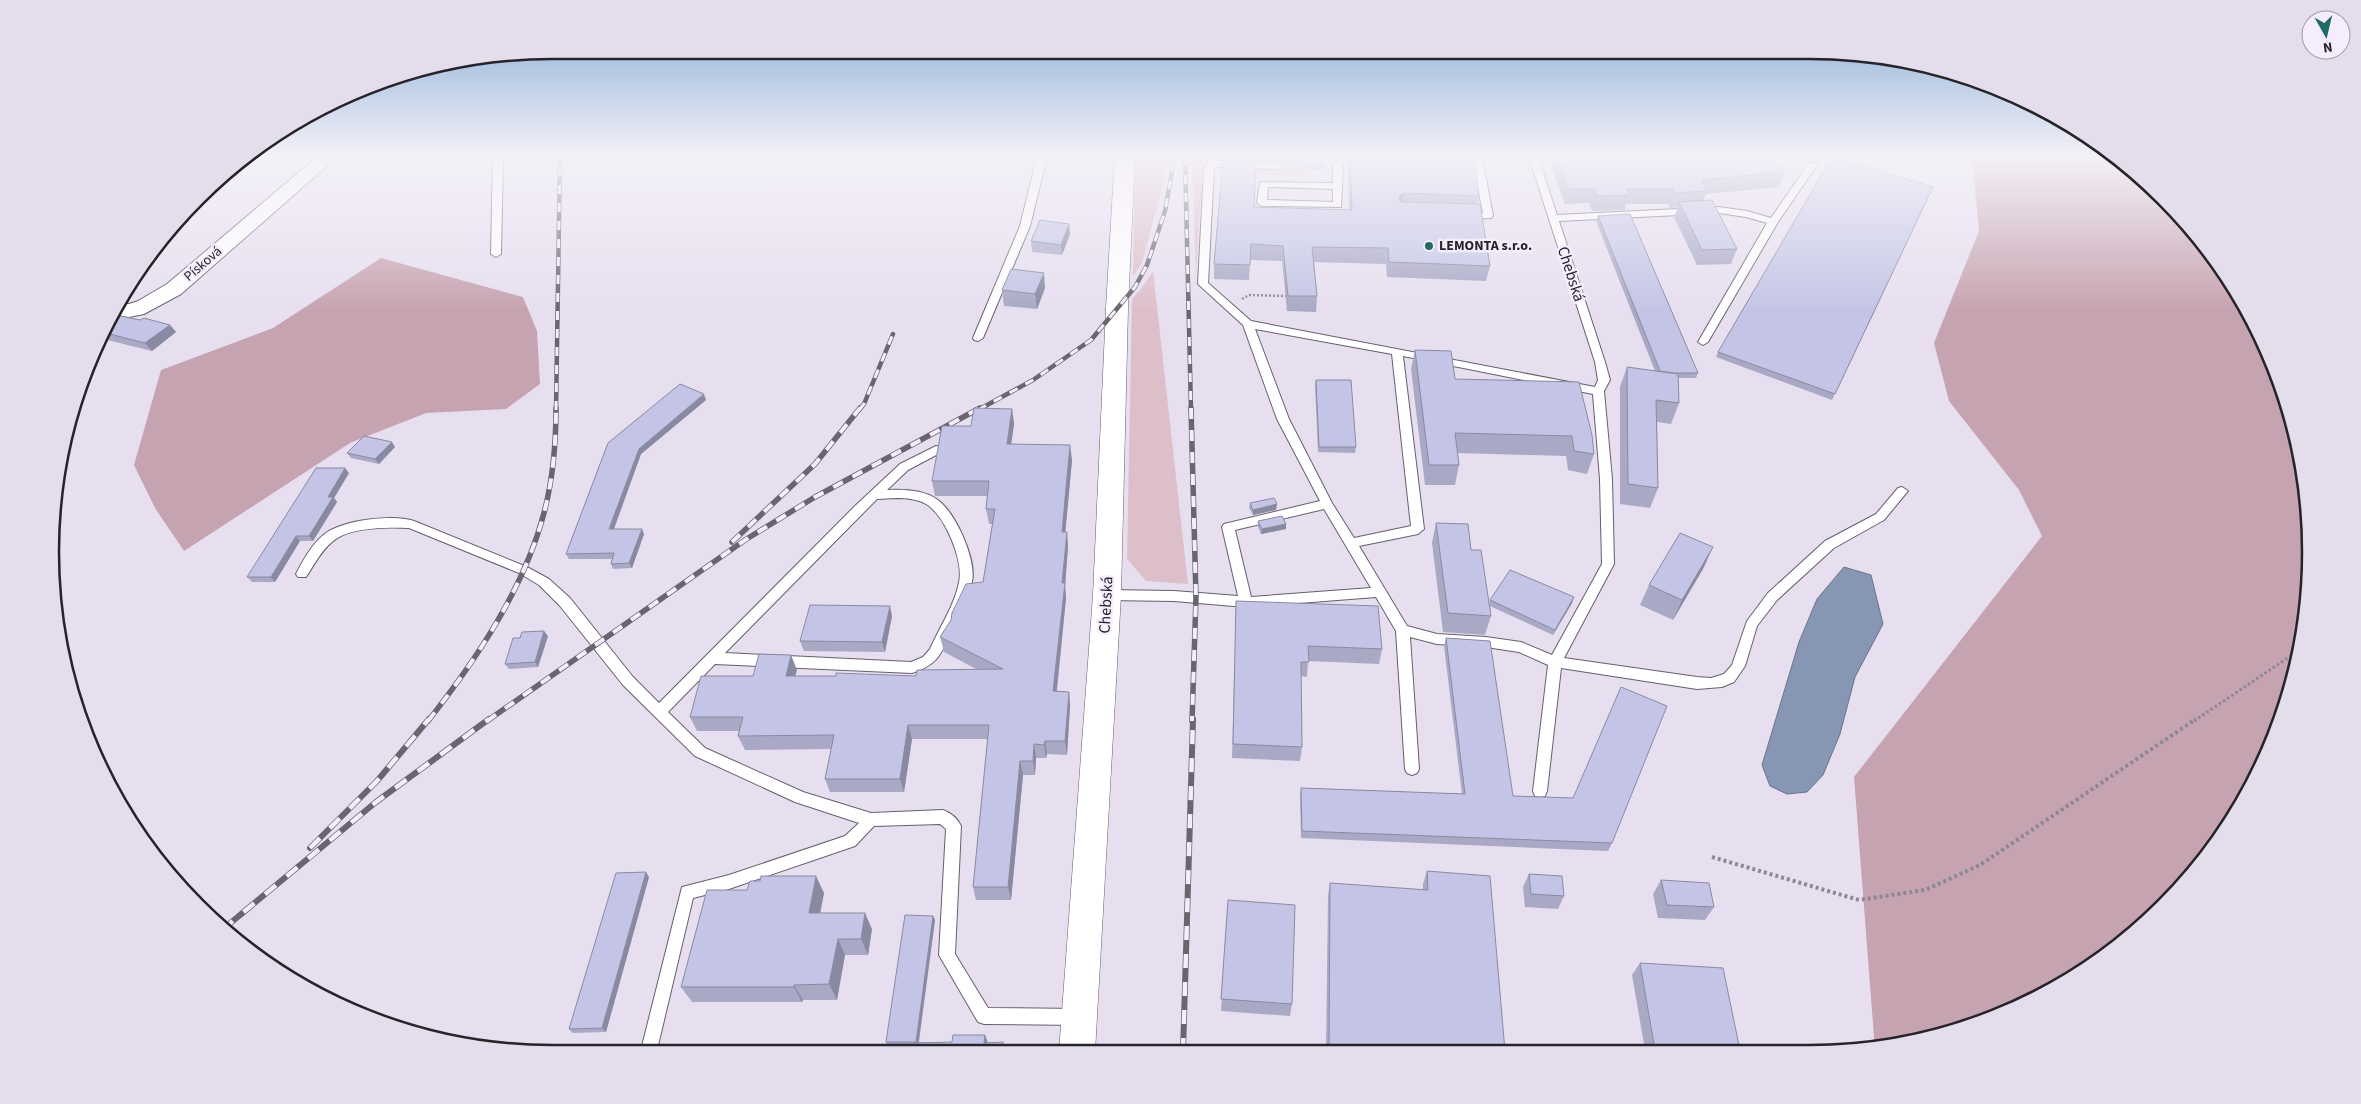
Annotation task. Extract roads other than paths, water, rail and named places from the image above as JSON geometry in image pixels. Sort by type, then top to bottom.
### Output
[{"type":"street","name":"Písková","points":[[122,311],[151,304],[174,289],[268,209]]},
{"type":"street","name":"Chebská","points":[[1077,1045],[1107,595],[1116,308],[1122,209]]},
{"type":"lane","points":[[496,254],[497,209]]},
{"type":"lane","points":[[978,338],[1025,226],[1029,209]]},
{"type":"lane","points":[[1208,209],[1203,284],[1248,324],[1284,420],[1327,504],[1403,630],[1412,769]]},
{"type":"lane","points":[[1460,215],[1488,216],[1487,209]]},
{"type":"lane","name":"Chebská","points":[[1550,209],[1600,362],[1604,380],[1598,391],[1606,479],[1608,564],[1555,662]]},
{"type":"lane","points":[[1703,342],[1782,209]]},
{"type":"lane","points":[[1553,218],[1719,210],[1747,214],[1773,222]]},
{"type":"lane","points":[[1248,324],[1598,391]]},
{"type":"lane","points":[[1350,543],[1418,529],[1397,351]]},
{"type":"lane","points":[[659,712],[904,467],[936,450]]},
{"type":"lane","points":[[1403,630],[1437,639],[1486,642],[1521,647],[1555,662],[1713,684],[1726,680],[1736,672],[1742,661],[1747,634],[1754,619],[1767,602],[1831,543],[1880,516],[1902,490]]},
{"type":"lane","points":[[712,658],[912,668],[928,661],[935,652],[967,580],[964,556],[956,533],[933,502],[905,493],[875,495]]},
{"type":"lane","points":[[1246,602],[1228,527],[1327,504]]},
{"type":"lane","points":[[302,574],[323,542],[331,535],[368,525],[392,522],[410,524],[523,570],[544,582],[564,602],[621,673],[700,752],[800,798],[871,820],[943,817],[954,826],[947,955],[984,1016],[1079,1018]]},
{"type":"lane","points":[[1107,595],[1174,596],[1246,602],[1380,592]]},
{"type":"lane","points":[[1540,791],[1555,662]]},
{"type":"lane","points":[[650,1045],[687,892],[729,882],[850,841],[871,820]]},
{"type":"water","points":[[1844,567],[1871,575],[1883,624],[1855,677],[1840,734],[1823,775],[1807,792],[1787,794],[1770,786],[1762,765],[1799,642],[1817,599]]},
{"type":"railway","points":[[556,410],[559,209]]},
{"type":"railway","points":[[978,410],[1033,380],[1091,340],[1135,287],[1147,265],[1165,209]]},
{"type":"railway","points":[[1186,209],[1191,410]]},
{"type":"railway","points":[[859,410],[864,404],[893,334]]},
{"type":"railway","points":[[428,721],[481,648],[524,569],[544,513],[550,487],[555,448],[556,408]]},
{"type":"railway","points":[[732,542],[815,464],[860,408]]},
{"type":"railway","points":[[487,721],[745,540],[815,497],[980,408]]},
{"type":"railway","points":[[1191,408],[1196,597],[1192,721]]},
{"type":"railway","points":[[310,848],[377,781],[429,719]]},
{"type":"railway","points":[[229,924],[376,802],[489,719]]},
{"type":"railway","points":[[1183,1045],[1193,719]]},
{"type":"place","name":"LEMONTA s.r.o.","points":[[1429,246]]}]
